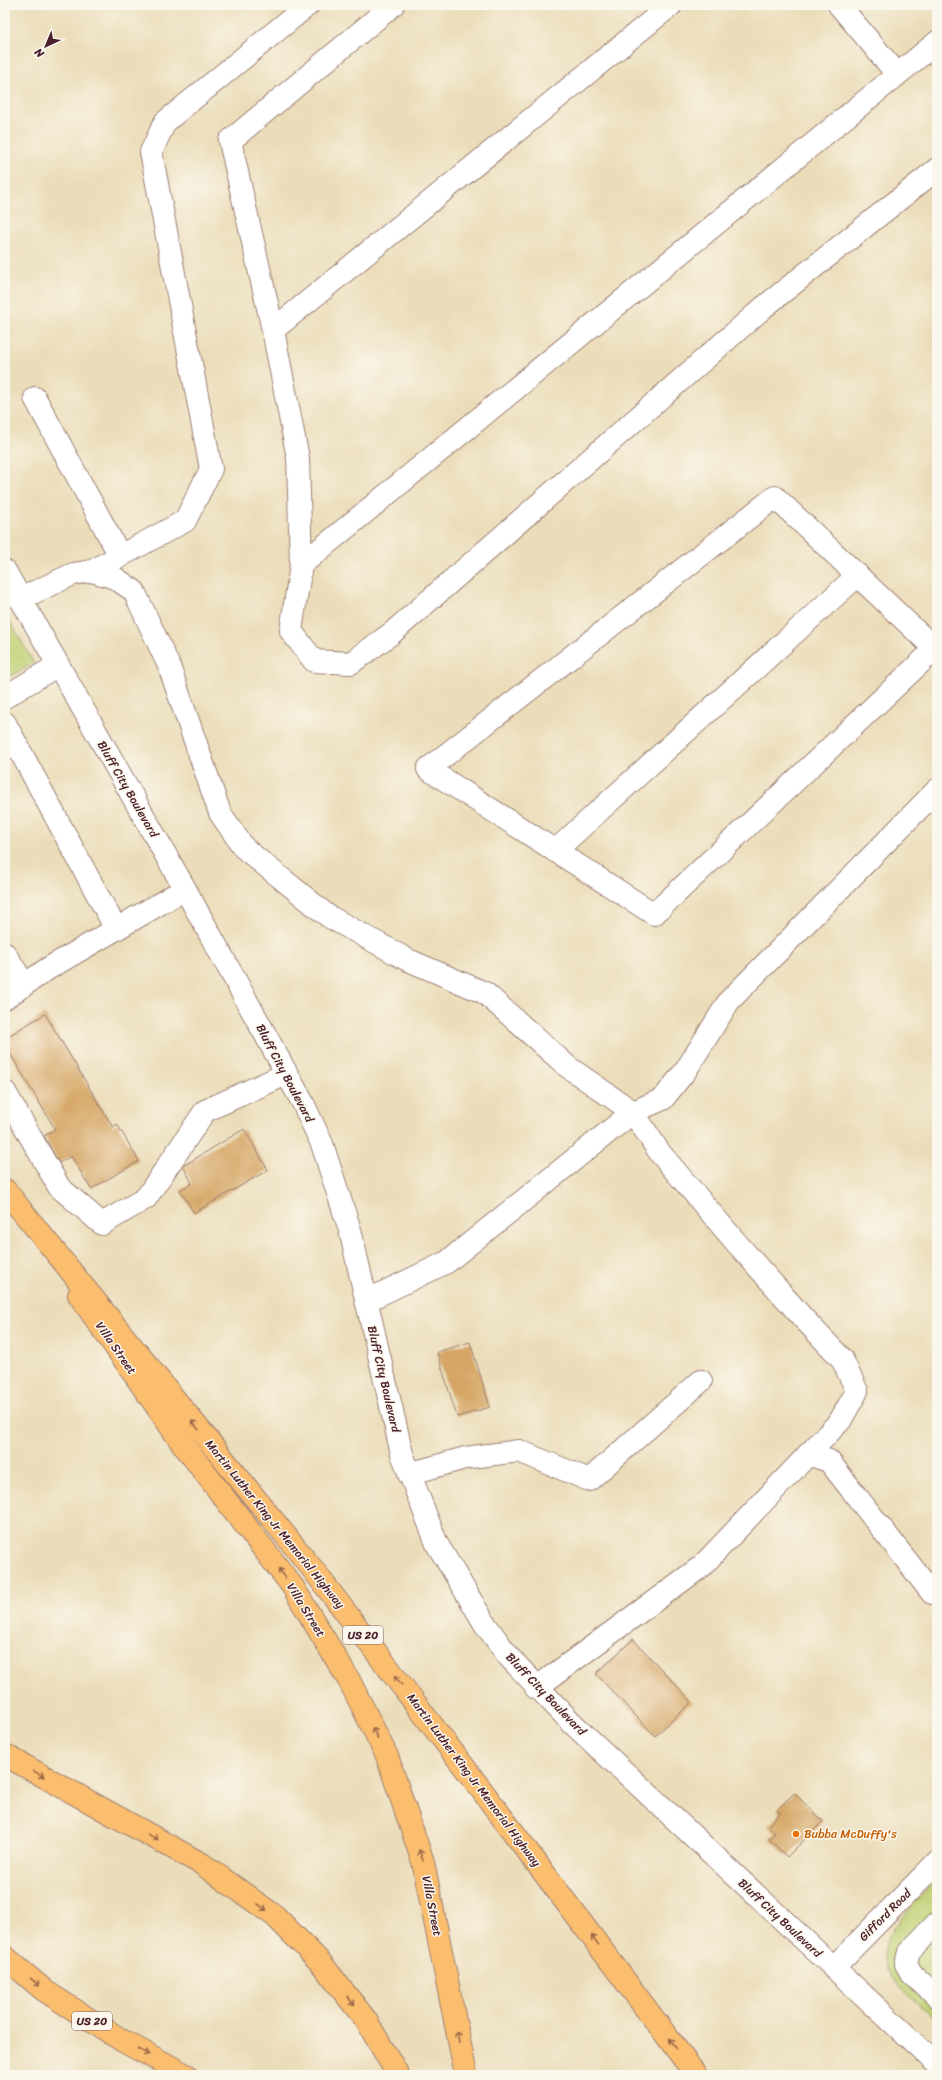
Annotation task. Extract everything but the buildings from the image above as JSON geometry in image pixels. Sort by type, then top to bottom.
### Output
[{"type":"main road","name":"Villa Street","points":[[11,1198],[182,1443],[293,1587],[350,1682],[387,1756],[423,1862],[466,2075]]},
{"type":"main road","name":"Martin Luther King Jr Memorial Highway","points":[[11,1198],[311,1567],[472,1776],[696,2075]]},
{"type":"main road","points":[[5,1755],[202,1864],[275,1916],[321,1963],[366,2020],[398,2075]]},
{"type":"main road","name":"US 20","points":[[5,1957],[45,1991],[123,2041],[186,2075]]},
{"type":"street","points":[[20,599],[72,574],[92,571],[184,522],[212,469],[151,152],[165,122],[308,5]]},
{"type":"street","points":[[393,5],[230,141],[273,330],[298,458],[301,565],[291,631],[314,661],[351,663],[392,634],[764,307],[937,169]]},
{"type":"street","points":[[273,330],[671,5]]},
{"type":"street","points":[[839,5],[897,74]]},
{"type":"street","points":[[301,565],[937,42]]},
{"type":"street","points":[[35,398],[120,556]]},
{"type":"street","points":[[775,497],[936,650],[654,914],[428,769],[775,497]]},
{"type":"street","name":"Bluff City Boulevard","points":[[5,571],[185,889],[286,1074],[322,1144],[338,1189],[350,1230],[402,1454],[437,1544],[458,1581],[485,1624],[509,1657],[536,1688],[937,2064]]},
{"type":"street","points":[[92,571],[115,578],[134,591],[169,666],[220,813],[244,848],[328,916],[406,959],[485,993],[568,1067],[633,1112],[660,1153],[734,1240],[803,1318],[842,1359],[857,1391],[840,1421],[702,1566],[536,1688]]},
{"type":"street","points":[[555,851],[858,575]]},
{"type":"street","points":[[5,697],[58,665]]},
{"type":"street","points":[[5,723],[116,929]]},
{"type":"street","points":[[366,1301],[447,1262],[633,1112],[663,1100],[686,1070],[729,1001],[937,790]]},
{"type":"street","points":[[5,998],[24,984],[185,889]]},
{"type":"street","points":[[5,954],[24,984]]},
{"type":"street","points":[[5,1092],[59,1187],[102,1224],[146,1198],[205,1111],[286,1074]]},
{"type":"street","points":[[409,1474],[465,1458],[519,1451],[589,1480],[701,1381]]},
{"type":"street","points":[[808,1454],[829,1461],[932,1593],[937,1591]]},
{"type":"street","name":"Gifford Road","points":[[833,1968],[937,1862]]},
{"type":"street","points":[[937,1923],[909,1952],[906,1964],[912,1974],[937,1997]]},
{"type":"green space","points":[[5,613],[34,663],[5,679]]},
{"type":"green space","points":[[937,1880],[937,2021],[894,1981],[886,1968],[884,1956],[886,1944],[900,1920]]},
{"type":"place","name":"Bubba McDuffy's","points":[[796,1834]]}]
